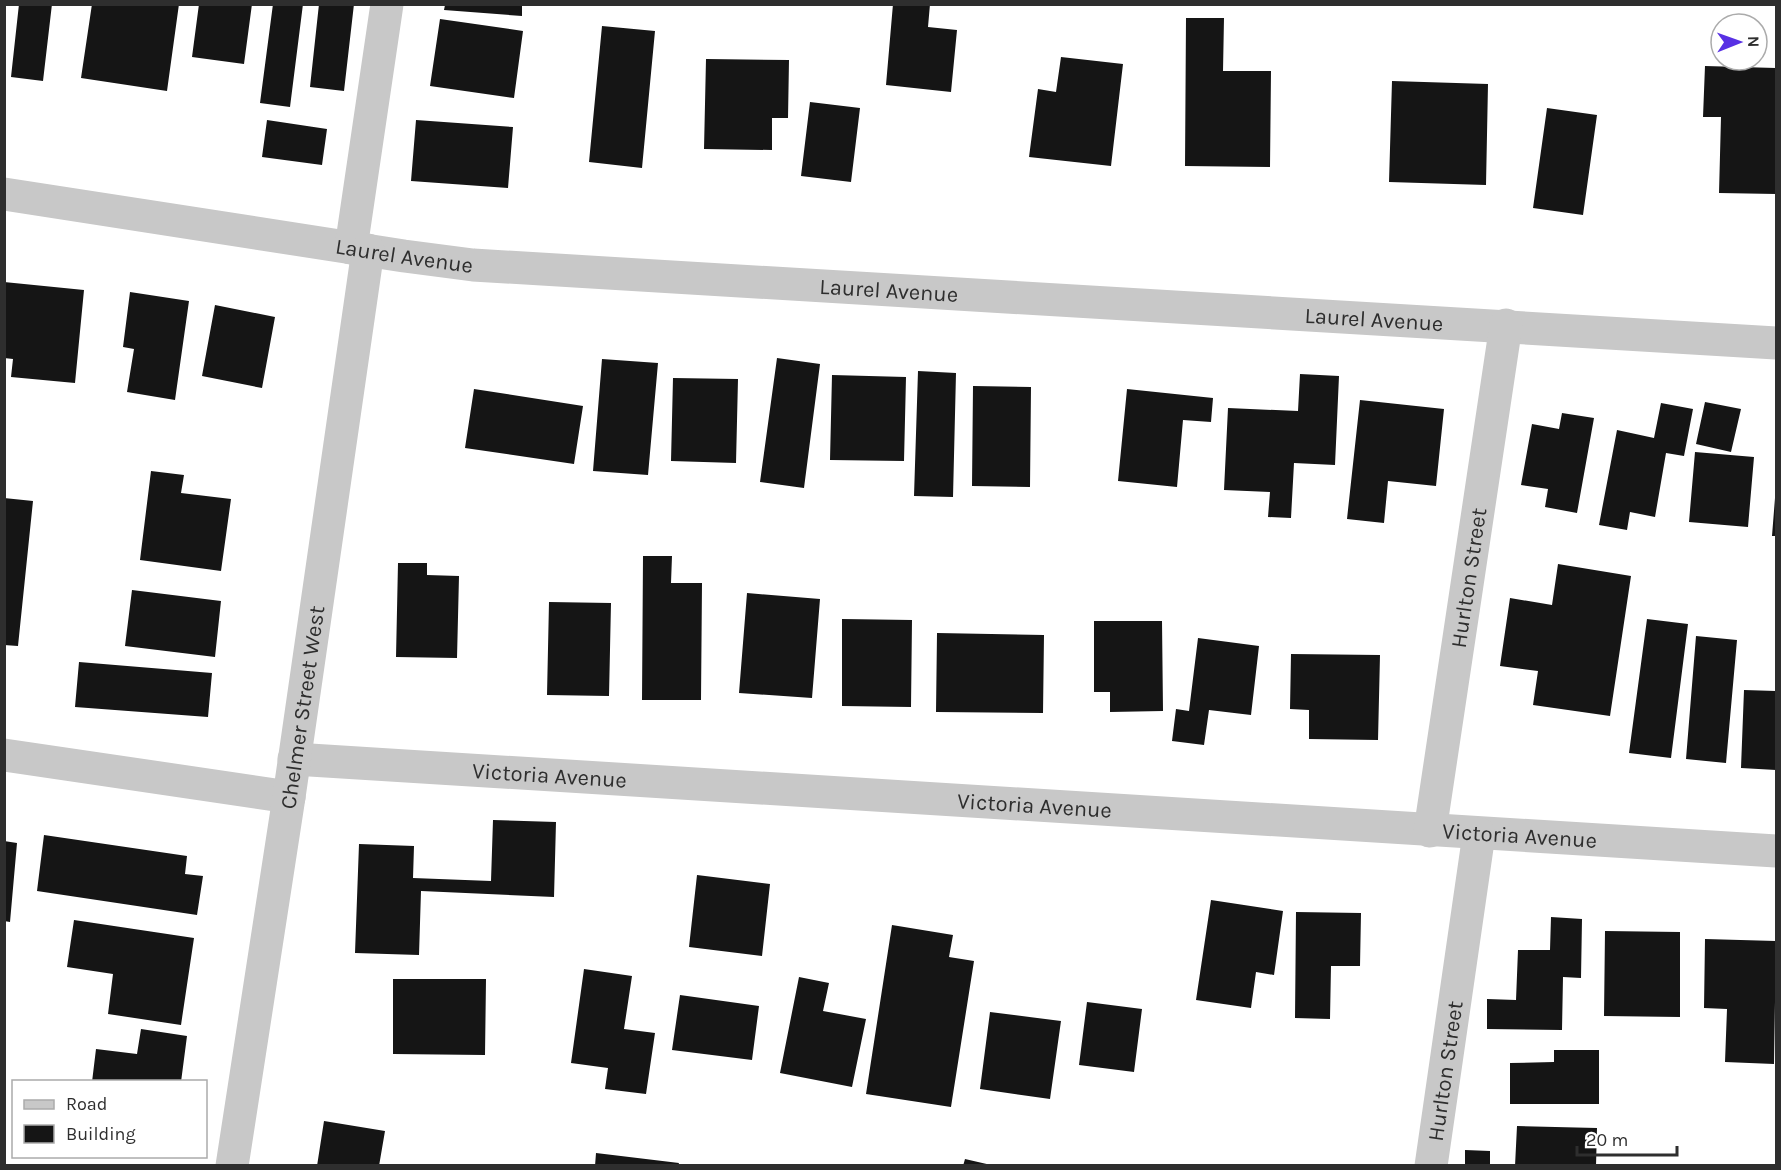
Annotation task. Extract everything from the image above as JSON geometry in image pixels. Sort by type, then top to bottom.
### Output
[{"type":"street","name":"Chelmer Street West","points":[[232,1166],[289,797],[360,249],[387,4]]},
{"type":"street","name":"Laurel Avenue","points":[[4,194],[473,265],[1776,343]]},
{"type":"street","name":"Hurlton Street","points":[[1430,831],[1506,326]]},
{"type":"street","points":[[4,755],[289,797]]},
{"type":"street","name":"Victoria Avenue","points":[[294,759],[1776,851]]},
{"type":"street","name":"Hurlton Street","points":[[1431,1166],[1479,834]]},
{"type":"building","points":[[19,4],[52,4],[43,81],[11,77]]},
{"type":"building","points":[[92,4],[179,4],[167,91],[81,78]]},
{"type":"building","points":[[199,4],[252,4],[244,64],[192,57]]},
{"type":"building","points":[[273,4],[303,4],[290,107],[260,103]]},
{"type":"building","points":[[319,4],[354,4],[344,91],[310,87]]},
{"type":"building","points":[[893,4],[930,4],[928,27],[957,30],[951,92],[886,85]]},
{"type":"building","points":[[445,5],[522,5],[522,16],[444,10]]},
{"type":"building","points":[[1186,18],[1224,18],[1223,71],[1271,71],[1270,167],[1185,166]]},
{"type":"building","points":[[440,19],[523,31],[514,98],[430,86]]},
{"type":"building","points":[[602,26],[655,31],[642,168],[589,162]]},
{"type":"building","points":[[1061,57],[1123,64],[1111,166],[1029,157],[1038,89],[1056,92]]},
{"type":"building","points":[[706,59],[789,60],[788,118],[772,118],[772,150],[704,149]]},
{"type":"building","points":[[1705,66],[1709,66],[1709,72],[1769,72],[1769,68],[1776,68],[1776,194],[1719,193],[1721,117],[1703,117]]},
{"type":"building","points":[[1392,81],[1488,84],[1486,185],[1389,182]]},
{"type":"building","points":[[810,102],[860,108],[851,182],[801,176]]},
{"type":"building","points":[[1547,108],[1597,115],[1583,215],[1533,208]]},
{"type":"building","points":[[267,120],[327,129],[322,165],[262,157]]},
{"type":"building","points":[[416,120],[513,127],[508,188],[411,181]]},
{"type":"building","points":[[4,282],[84,290],[75,383],[11,377],[13,359],[4,358]]},
{"type":"building","points":[[130,292],[189,301],[175,400],[127,392],[134,349],[123,347]]},
{"type":"building","points":[[215,305],[275,317],[262,388],[202,376]]},
{"type":"building","points":[[777,358],[820,364],[804,488],[760,482]]},
{"type":"building","points":[[602,359],[658,363],[648,475],[593,471]]},
{"type":"building","points":[[918,371],[956,373],[953,497],[914,496]]},
{"type":"building","points":[[1300,374],[1339,376],[1335,465],[1294,463],[1291,518],[1268,517],[1270,492],[1224,490],[1228,408],[1298,411]]},
{"type":"building","points":[[832,375],[906,377],[904,461],[830,460]]},
{"type":"building","points":[[673,378],[738,379],[736,463],[671,461]]},
{"type":"building","points":[[973,386],[1031,387],[1030,487],[972,486]]},
{"type":"building","points":[[474,389],[583,406],[574,464],[465,448]]},
{"type":"building","points":[[1127,389],[1213,398],[1211,422],[1183,420],[1177,487],[1118,481]]},
{"type":"building","points":[[1360,400],[1444,409],[1436,486],[1388,481],[1384,523],[1347,519]]},
{"type":"building","points":[[1705,402],[1741,409],[1731,452],[1696,444]]},
{"type":"building","points":[[1661,403],[1693,409],[1684,456],[1666,453],[1655,517],[1630,512],[1627,530],[1599,525],[1617,430],[1654,438]]},
{"type":"building","points":[[1562,413],[1594,418],[1577,513],[1545,507],[1548,489],[1521,485],[1532,424],[1559,429]]},
{"type":"building","points":[[1695,452],[1754,457],[1748,527],[1689,522]]},
{"type":"building","points":[[151,471],[184,475],[181,493],[231,499],[221,571],[140,560]]},
{"type":"building","points":[[4,498],[33,501],[18,646],[4,645]]},
{"type":"building","points":[[1775,498],[1776,536],[1772,536]]},
{"type":"building","points":[[643,556],[672,556],[671,583],[702,583],[701,700],[642,700]]},
{"type":"building","points":[[398,563],[427,563],[427,575],[459,576],[457,658],[396,657]]},
{"type":"building","points":[[1558,564],[1631,576],[1610,716],[1533,705],[1538,671],[1500,666],[1510,598],[1552,605]]},
{"type":"building","points":[[132,590],[221,601],[215,657],[125,646]]},
{"type":"building","points":[[747,593],[820,599],[812,698],[739,693]]},
{"type":"building","points":[[549,602],[611,603],[609,696],[547,695]]},
{"type":"building","points":[[842,619],[912,620],[911,707],[842,706]]},
{"type":"building","points":[[1647,619],[1688,624],[1671,758],[1629,753]]},
{"type":"building","points":[[1094,621],[1162,621],[1163,711],[1110,712],[1110,692],[1094,692]]},
{"type":"building","points":[[937,633],[1044,635],[1043,713],[936,712]]},
{"type":"building","points":[[1696,636],[1737,640],[1726,763],[1686,759]]},
{"type":"building","points":[[1198,638],[1259,646],[1251,715],[1209,710],[1204,745],[1172,741],[1176,709],[1189,711]]},
{"type":"building","points":[[1291,654],[1380,655],[1378,740],[1309,739],[1309,710],[1290,709]]},
{"type":"building","points":[[79,662],[212,673],[208,717],[75,707]]},
{"type":"building","points":[[1744,690],[1776,691],[1776,770],[1741,768]]},
{"type":"building","points":[[493,820],[556,822],[554,897],[421,891],[419,955],[355,953],[359,844],[414,846],[413,878],[491,881]]},
{"type":"building","points":[[44,835],[187,856],[185,874],[203,876],[197,915],[37,891]]},
{"type":"building","points":[[4,841],[17,843],[10,922],[4,921]]},
{"type":"building","points":[[697,875],[770,884],[762,956],[689,947]]},
{"type":"building","points":[[1211,900],[1283,911],[1274,975],[1256,972],[1251,1008],[1196,1000]]},
{"type":"building","points":[[1296,912],[1361,913],[1360,966],[1331,966],[1330,1019],[1295,1018]]},
{"type":"building","points":[[1551,917],[1582,919],[1581,978],[1563,977],[1562,1030],[1487,1029],[1487,999],[1516,1000],[1518,950],[1550,950]]},
{"type":"building","points":[[74,920],[194,938],[181,1025],[108,1014],[113,974],[67,967]]},
{"type":"building","points":[[892,925],[953,935],[949,957],[974,961],[951,1107],[866,1094]]},
{"type":"building","points":[[1605,931],[1680,932],[1680,1017],[1604,1016]]},
{"type":"building","points":[[1705,939],[1776,941],[1774,1064],[1725,1062],[1727,1009],[1704,1008]]},
{"type":"building","points":[[584,969],[632,976],[624,1029],[655,1033],[646,1094],[605,1089],[608,1068],[571,1063]]},
{"type":"building","points":[[799,977],[829,983],[823,1011],[866,1019],[852,1087],[780,1073]]},
{"type":"building","points":[[393,979],[486,979],[485,1055],[393,1054]]},
{"type":"building","points":[[680,995],[759,1006],[752,1060],[672,1050]]},
{"type":"building","points":[[1087,1002],[1142,1009],[1134,1072],[1079,1065]]},
{"type":"building","points":[[990,1012],[1061,1021],[1050,1099],[980,1089]]},
{"type":"building","points":[[141,1029],[187,1036],[181,1080],[92,1080],[96,1049],[137,1054]]},
{"type":"building","points":[[1554,1050],[1599,1050],[1599,1104],[1510,1104],[1510,1063],[1554,1062]]},
{"type":"building","points":[[324,1121],[385,1131],[379,1166],[317,1166]]},
{"type":"building","points":[[1517,1126],[1597,1128],[1596,1166],[1515,1166]]},
{"type":"building","points":[[1465,1150],[1490,1151],[1490,1166],[1465,1166]]},
{"type":"building","points":[[596,1153],[679,1163],[678,1166],[595,1166]]},
{"type":"building","points":[[965,1159],[991,1165],[991,1166],[963,1166]]}]
